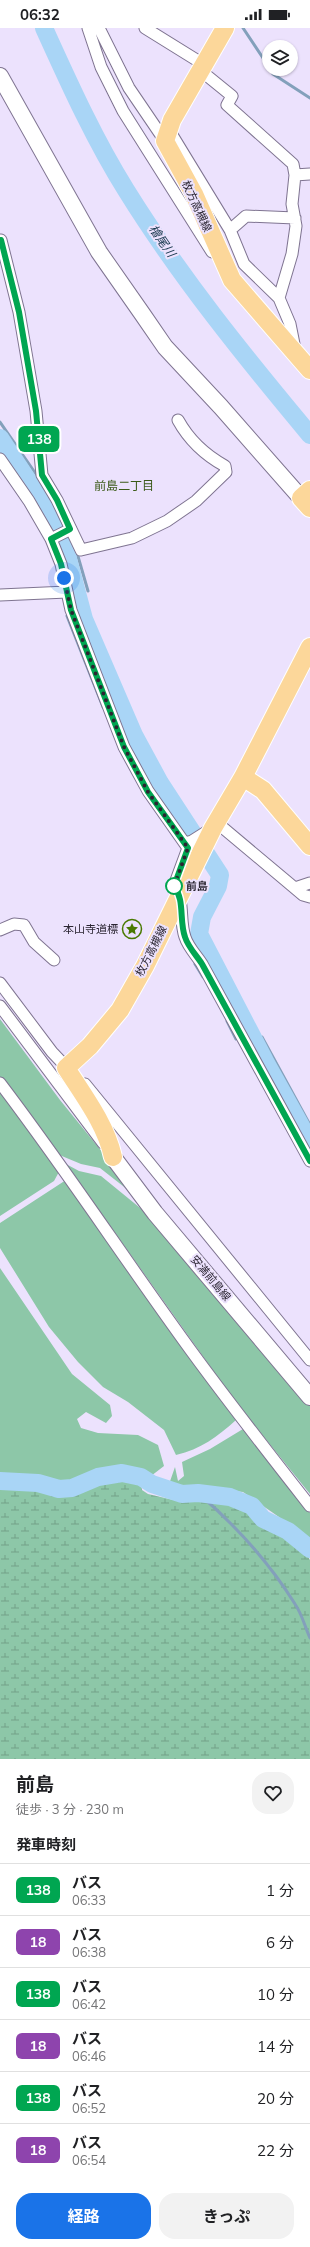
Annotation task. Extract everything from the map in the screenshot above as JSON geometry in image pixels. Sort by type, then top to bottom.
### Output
[{"type":"main road","points":[[167,135],[172,120],[201,67],[225,28]]},
{"type":"main road","name":"枚方高槻線","points":[[167,135],[232,280],[310,370]]},
{"type":"main road","name":"枚方高槻線","points":[[66,1068],[90,1046],[120,1010],[145,966],[214,825],[243,777],[310,647]]},
{"type":"main road","points":[[243,777],[263,790],[310,846]]},
{"type":"main road","points":[[66,1068],[98,1120],[110,1144],[114,1158]]},
{"type":"street","points":[[88,28],[101,67],[123,111],[232,280]]},
{"type":"street","points":[[100,28],[129,88],[167,135],[230,230],[244,264],[279,298],[290,324],[296,355]]},
{"type":"street","points":[[145,28],[201,67],[232,96],[227,105],[293,164],[295,175],[292,204],[296,226],[292,254],[279,298]]},
{"type":"street","points":[[0,76],[99,252],[165,347],[307,499]]},
{"type":"street","points":[[295,175],[310,174]]},
{"type":"street","points":[[230,230],[246,216],[295,218]]},
{"type":"street","points":[[1,240],[19,312],[36,411],[42,475],[57,500],[80,550],[132,538],[167,521],[196,501],[203,492],[221,478],[226,472],[225,466],[210,458],[185,432],[178,420]]},
{"type":"street","points":[[0,459],[29,501],[51,539],[61,564],[71,610],[124,747],[148,792],[188,848],[187,856],[174,882],[174,886],[180,894],[181,923],[185,939],[202,964],[310,1161]]},
{"type":"street","points":[[51,539],[70,529]]},
{"type":"street","points":[[0,595],[67,592]]},
{"type":"street","points":[[185,843],[192,841],[214,825],[304,895],[310,897]]},
{"type":"street","points":[[295,888],[310,883]]},
{"type":"street","points":[[0,930],[14,924],[24,925],[34,942],[54,960]]},
{"type":"street","points":[[0,983],[52,1052],[66,1068],[84,1082],[310,1360]]},
{"type":"street","points":[[0,1006],[114,1158]]},
{"type":"street","points":[[0,1083],[46,1144],[192,1353],[310,1506]]},
{"type":"street","name":"安満前島線","points":[[114,1158],[155,1212],[310,1397]]},
{"type":"green space","points":[[0,1019],[60,1100],[142,1201],[100,1168],[81,1164],[57,1154],[0,1078]]},
{"type":"green space","points":[[0,1091],[60,1170],[54,1181],[0,1216]]},
{"type":"green space","points":[[66,1164],[79,1171],[101,1176],[161,1225],[310,1406],[310,1494],[234,1400]]},
{"type":"green space","points":[[66,1180],[236,1420],[222,1432],[201,1446],[176,1455],[164,1430],[128,1402],[103,1387],[78,1362],[49,1327],[0,1248],[0,1223]]},
{"type":"green space","points":[[0,1268],[72,1374],[110,1405],[112,1416],[106,1423],[86,1412],[77,1419],[81,1428],[98,1433],[138,1435],[158,1445],[164,1466],[151,1476],[129,1467],[100,1472],[76,1481],[58,1484],[0,1475]]},
{"type":"green space","points":[[243,1429],[310,1513],[310,1544],[279,1517],[243,1492],[202,1487],[176,1492],[168,1487],[175,1467],[178,1481],[184,1476],[182,1462],[210,1449]]},
{"type":"green space","points":[[117,1477],[140,1481],[142,1490],[148,1494],[182,1502],[215,1498],[245,1504],[261,1524],[305,1551],[310,1560],[310,1759],[0,1759],[0,1487],[28,1486],[50,1495],[72,1495],[90,1489],[101,1479]]},
{"type":"waterway","name":"檜尾川","points":[[44,28],[72,90],[114,171],[126,190],[168,254],[214,316],[310,435]]},
{"type":"waterway","points":[[243,28],[262,56]]},
{"type":"waterway","points":[[276,76],[310,98]]},
{"type":"waterway","points":[[0,422],[38,477]]},
{"type":"waterway","points":[[0,438],[50,514],[63,540],[84,619],[134,735],[160,783],[220,875],[218,886],[202,917],[199,934],[265,1061],[310,1142]]},
{"type":"waterway","points":[[77,553],[88,591]]},
{"type":"waterway","points":[[67,616],[103,707]]},
{"type":"waterway","points":[[195,964],[203,977]]},
{"type":"waterway","points":[[227,1021],[236,1039]]},
{"type":"waterway","points":[[262,1037],[310,1125]]},
{"type":"waterway","points":[[0,1481],[38,1483],[59,1489],[72,1488],[98,1477],[122,1473],[141,1477],[152,1484],[182,1494],[198,1493],[230,1497],[252,1506],[263,1519],[288,1531],[310,1549]]},
{"type":"waterway","points":[[198,1493],[238,1531],[274,1573],[302,1616],[310,1638]]},
{"type":"bus line","name":"138","points":[[1,240],[19,312],[36,411],[42,475],[57,500],[70,529],[51,539],[61,564],[71,610],[124,747],[148,792],[188,848],[187,856],[174,882],[174,886],[180,894],[181,923],[185,939],[202,964],[310,1161]]},
{"type":"place","name":"前島","points":[[174,886]]},
{"type":"place","name":"本山寺道標","points":[[132,929]]},
{"type":"district","name":"前島二丁目","points":[[124,486]]},
{"type":"route","points":[[64,578],[71,610],[124,747],[148,792],[188,848],[187,856],[174,882],[174,886]]}]
